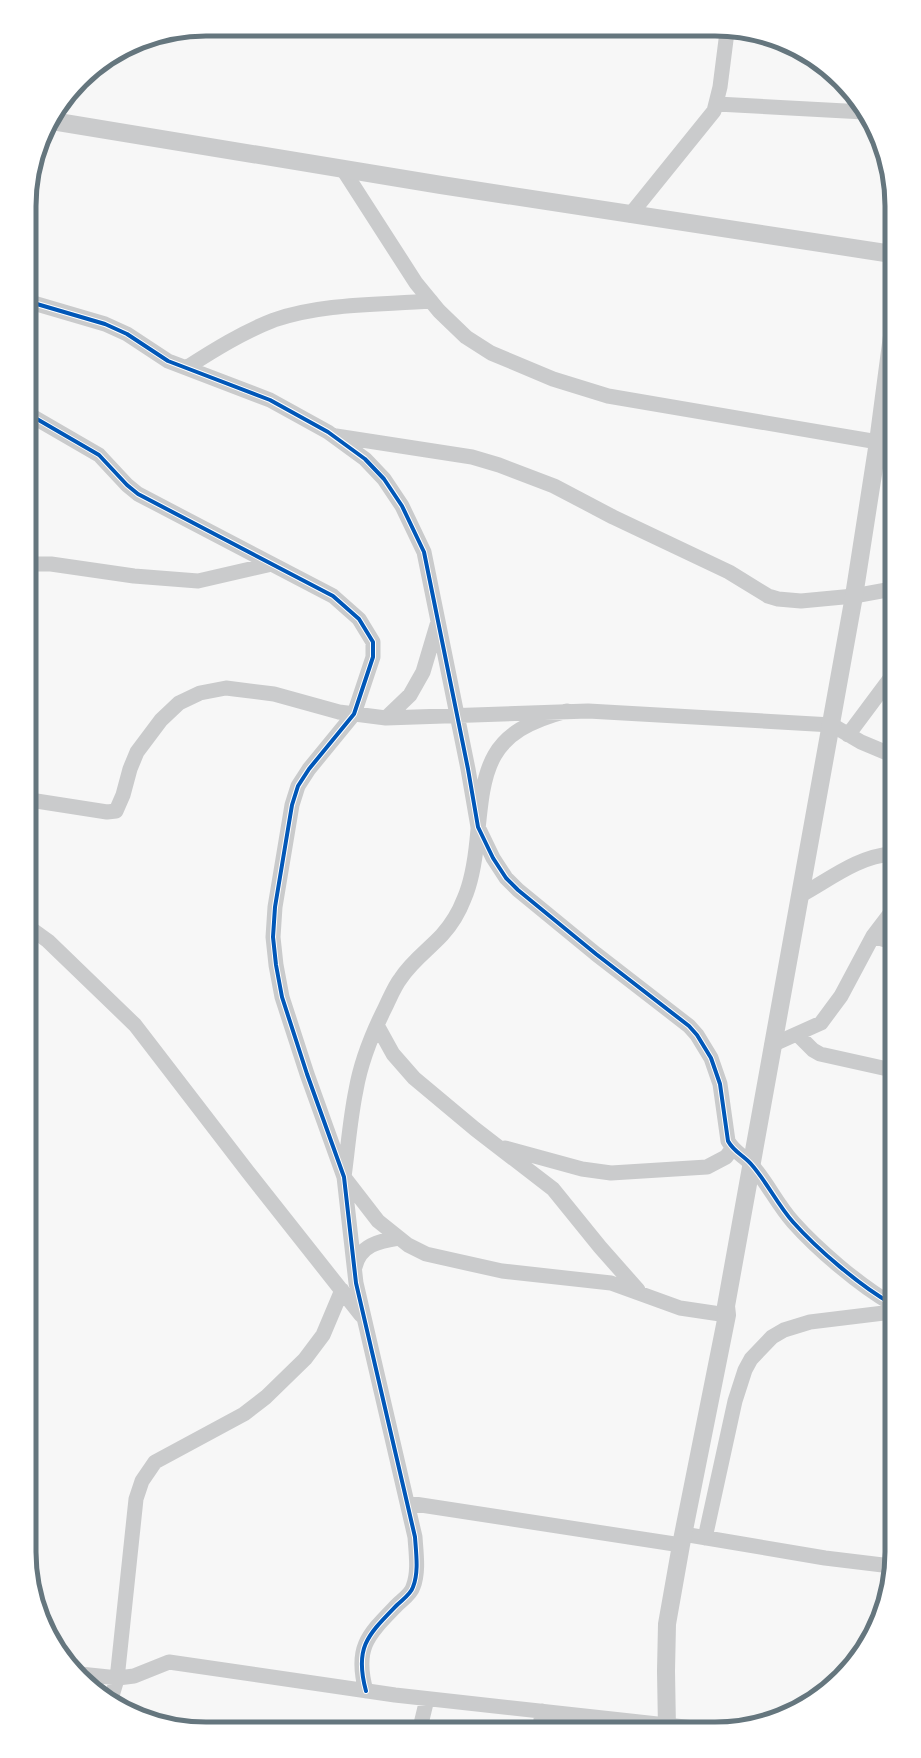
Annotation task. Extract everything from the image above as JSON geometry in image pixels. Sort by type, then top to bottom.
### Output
[{"type":"street","points":[[630,215],[709,119],[717,104],[726,36]]},
{"type":"street","points":[[717,104],[856,112]]},
{"type":"street","points":[[58,122],[630,215],[885,253]]},
{"type":"street","points":[[342,168],[412,277],[430,301],[466,337],[491,353],[533,371],[592,391],[657,405],[878,442],[885,450]]},
{"type":"street","points":[[186,368],[218,348],[249,332],[274,320],[299,313],[339,307],[430,301]]},
{"type":"street","points":[[36,304],[105,324],[127,334],[168,361],[270,400],[333,436],[365,459],[384,479],[402,506],[424,552],[478,827],[499,869],[518,890],[596,954],[689,1026],[697,1035],[711,1058],[717,1072],[728,1141],[732,1148],[751,1164],[792,1221],[812,1241],[851,1275],[885,1299]]},
{"type":"street","points":[[667,1722],[667,1624],[682,1540],[727,1315],[726,1306],[772,1045],[832,725],[854,596],[885,389]]},
{"type":"street","points":[[36,418],[99,454],[127,485],[138,494],[333,596],[359,619],[373,642],[372,657],[354,714],[329,743],[298,786],[292,805],[280,876],[275,907],[273,937],[282,997],[307,1074],[344,1177],[356,1283],[408,1503],[416,1553],[413,1587],[372,1631],[364,1644],[361,1672],[366,1691]]},
{"type":"street","points":[[333,436],[472,457],[499,465],[554,486],[613,517],[729,572],[773,597],[801,601],[854,596],[885,589]]},
{"type":"street","points":[[36,564],[51,564],[134,576],[198,581],[272,564]]},
{"type":"street","points":[[386,718],[410,695],[423,672],[438,620]]},
{"type":"street","points":[[36,801],[107,812],[116,810],[124,795],[130,769],[137,752],[161,720],[179,702],[200,693],[226,688],[274,694],[339,712],[386,718],[457,714],[567,711],[832,725],[848,735],[885,752]]},
{"type":"street","points":[[848,735],[885,690]]},
{"type":"street","points":[[567,711],[528,723],[502,744],[488,768],[480,803],[472,876],[465,897],[456,917],[442,935],[408,968],[399,980],[376,1025],[364,1057],[355,1091],[344,1177],[378,1221],[399,1238],[426,1254],[444,1260],[502,1271],[611,1283],[680,1308],[727,1315]]},
{"type":"street","points":[[800,895],[861,861],[885,854]]},
{"type":"street","points":[[772,1045],[816,1027],[826,1019],[841,996],[873,936],[885,920]]},
{"type":"street","points":[[36,932],[48,941],[135,1025],[248,1172],[365,1319]]},
{"type":"street","points":[[873,936],[885,940]]},
{"type":"street","points":[[376,1025],[393,1054],[414,1078],[553,1189],[640,1293]]},
{"type":"street","points":[[797,1034],[813,1050],[820,1054],[885,1068]]},
{"type":"street","points":[[496,1145],[582,1169],[605,1173],[707,1167],[726,1157],[732,1148]]},
{"type":"street","points":[[355,1267],[359,1256],[369,1246],[377,1242],[399,1238]]},
{"type":"street","points":[[112,1694],[117,1678],[136,1499],[142,1481],[155,1462],[220,1428],[266,1397],[314,1348],[331,1319],[342,1290]]},
{"type":"street","points":[[705,1538],[735,1401],[745,1370],[751,1359],[772,1337],[784,1330],[810,1322],[885,1313]]},
{"type":"street","points":[[408,1503],[682,1540],[705,1538],[825,1558],[885,1565]]},
{"type":"street","points":[[89,1675],[117,1678],[134,1676],[169,1662],[427,1699],[628,1722]]},
{"type":"street","points":[[421,1722],[427,1699]]},
{"type":"street","points":[[541,1722],[542,1711]]},
{"type":"cycle path","points":[[36,304],[105,324],[127,334],[168,361],[270,400],[328,432],[365,459],[384,479],[402,506],[424,552],[468,769],[478,827],[493,858],[506,878],[518,890],[596,954],[689,1026],[697,1035],[711,1058],[720,1084],[728,1141],[730,1145],[751,1164],[787,1215],[814,1244],[853,1277],[885,1299]]},
{"type":"cycle path","points":[[36,418],[99,455],[127,485],[138,494],[333,596],[359,619],[373,642],[373,657],[354,714],[309,769],[298,786],[292,805],[275,907],[273,937],[282,997],[307,1074],[344,1177],[356,1283],[415,1537],[417,1569],[412,1590],[378,1625],[371,1634],[363,1652],[362,1663],[366,1691]]}]
